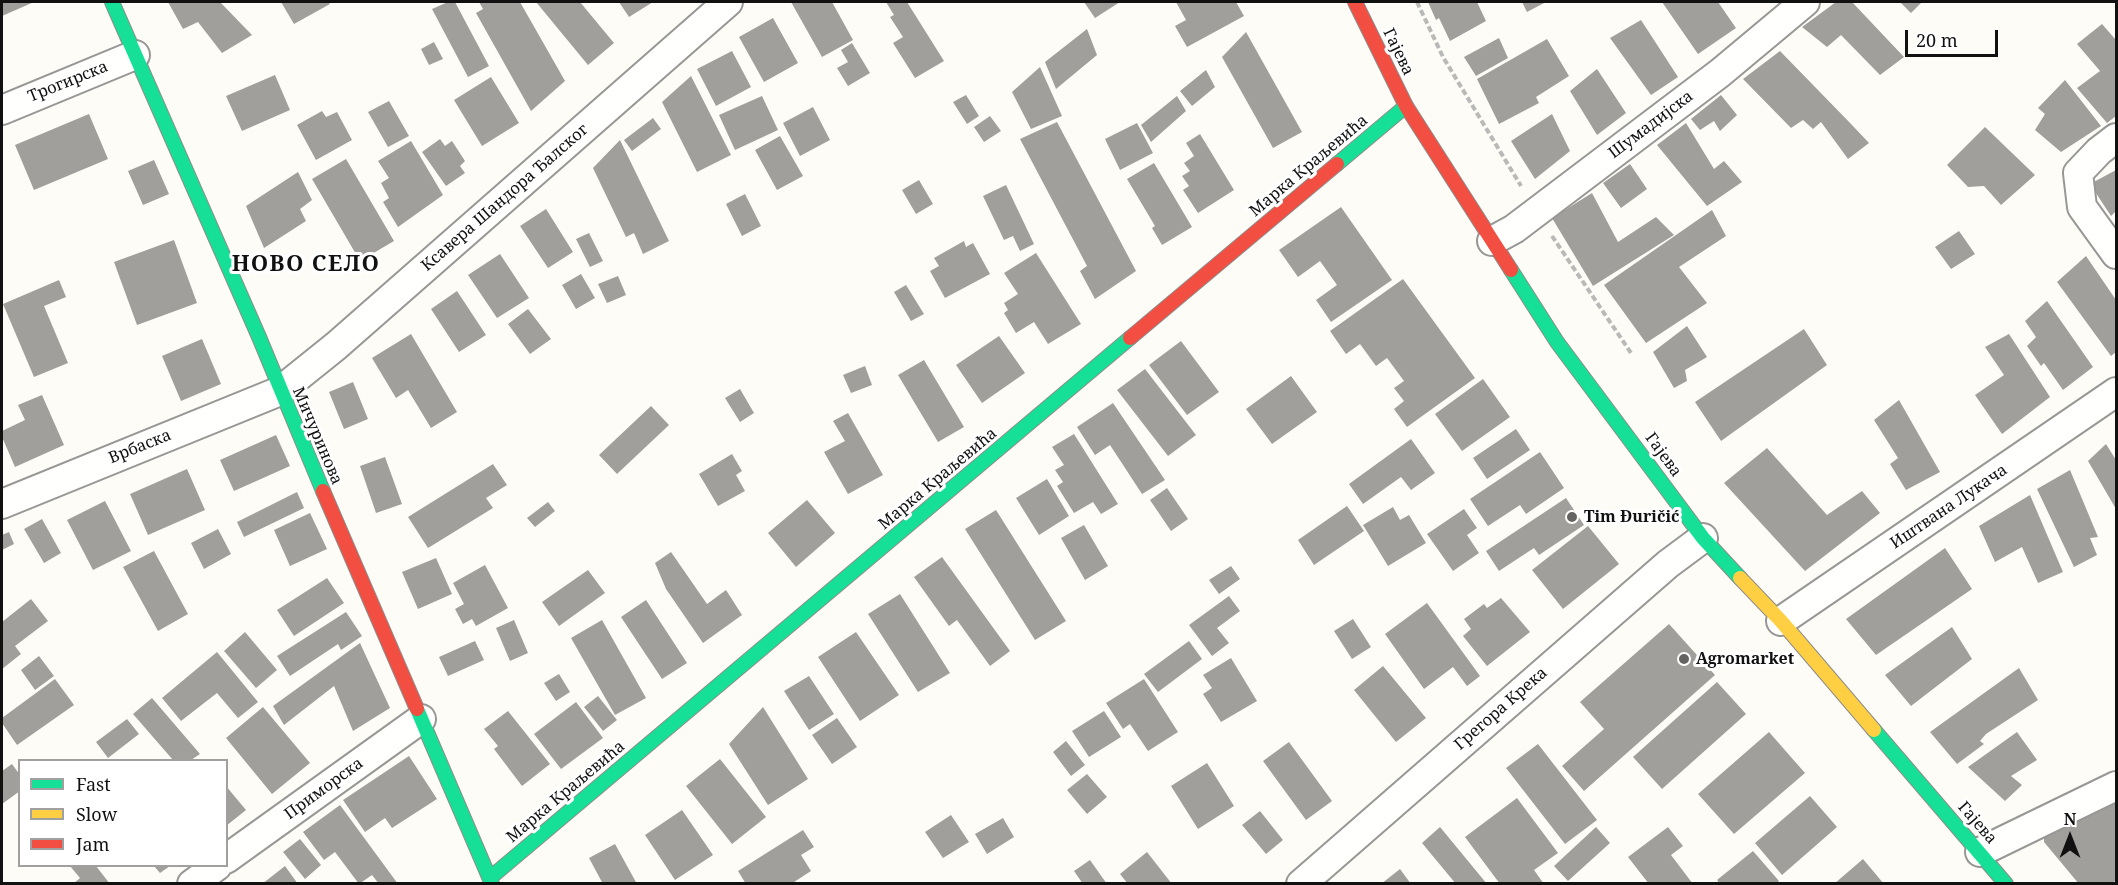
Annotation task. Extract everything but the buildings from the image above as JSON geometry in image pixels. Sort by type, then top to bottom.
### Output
[{"type":"street","name":"Мичуринова","points":[[112,2],[259,337],[280,391],[491,881]]},
{"type":"street","name":"Ксавера Шандора Ђалског","points":[[280,391],[336,346],[728,2]]},
{"type":"street","name":"Гајева","points":[[1355,2],[1406,106],[1557,342],[1703,538],[1781,621],[2006,884]]},
{"type":"street","name":"Шумадијска","points":[[1492,241],[1515,229],[1719,73],[1805,2]]},
{"type":"street","name":"Трогирска","points":[[2,110],[135,55]]},
{"type":"street","name":"Марка Краљевића","points":[[491,881],[1406,106]]},
{"type":"street","points":[[2116,138],[2099,151],[2078,173],[2082,207],[2116,254]]},
{"type":"street","name":"Врбаска","points":[[2,504],[280,391]]},
{"type":"street","name":"Иштвана Лукача","points":[[1781,621],[2116,392]]},
{"type":"street","name":"Грегора Крека","points":[[1301,884],[1668,564],[1703,538]]},
{"type":"street","name":"Приморска","points":[[228,858],[421,719]]},
{"type":"street","points":[[1980,852],[2116,786]]},
{"type":"street","points":[[192,884],[216,867]]},
{"type":"path","points":[[1417,2],[1443,57],[1536,212],[1631,353]]},
{"type":"traffic: fast","points":[[112,2],[259,337],[323,491]]},
{"type":"traffic: fast","points":[[1337,164],[1406,106]]},
{"type":"traffic: fast","points":[[1511,270],[1557,342],[1703,538],[1740,578]]},
{"type":"traffic: fast","points":[[490,878],[1130,338]]},
{"type":"traffic: fast","points":[[417,709],[492,884]]},
{"type":"traffic: fast","points":[[1874,730],[2006,884]]},
{"type":"traffic: slow","points":[[1740,578],[1781,621],[1874,730]]},
{"type":"traffic: jam","points":[[1355,2],[1406,106],[1511,270]]},
{"type":"traffic: jam","points":[[1130,338],[1337,164]]},
{"type":"traffic: jam","points":[[323,491],[417,709]]},
{"type":"place","name":"Tim Đuričić","points":[[1572,517]]},
{"type":"place","name":"Agromarket","points":[[1684,659]]},
{"type":"district","name":"НОВО СЕЛО","points":[[306,265]]}]
